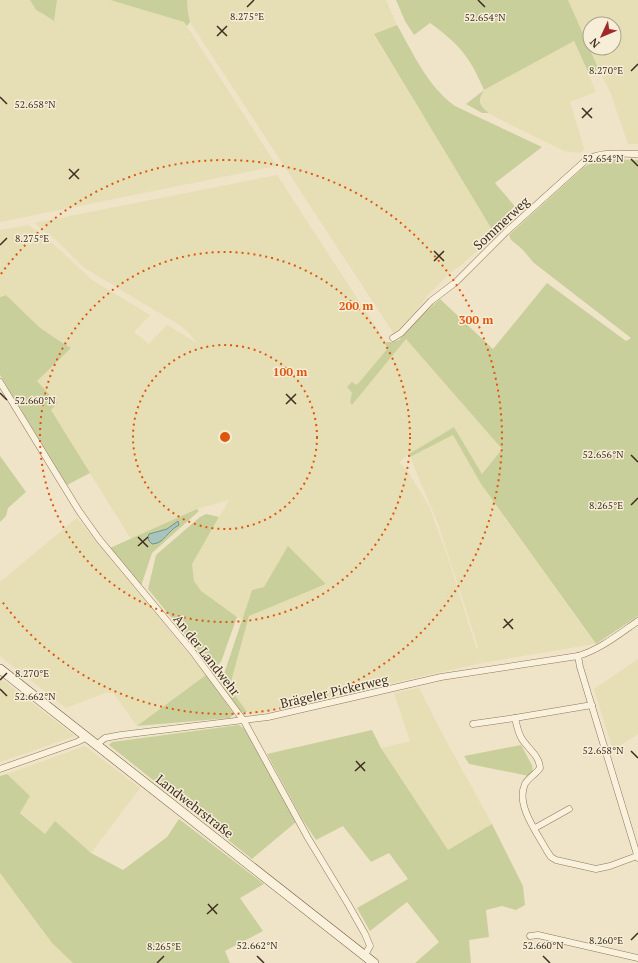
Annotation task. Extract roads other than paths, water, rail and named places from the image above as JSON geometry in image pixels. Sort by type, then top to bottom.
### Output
[{"type":"street","name":"Sommerweg","points":[[393,338],[401,334],[431,301],[456,282],[506,232],[586,160],[596,155],[603,154],[638,154]]},
{"type":"street","name":"An der Landwehr","points":[[0,382],[79,511],[99,539],[192,651],[244,721],[308,838],[365,934],[370,946],[365,955]]},
{"type":"street","name":"Brägeler Pickerweg","points":[[96,744],[105,738],[121,735],[244,721],[304,709],[441,677],[578,656],[602,646],[638,621]]},
{"type":"street","points":[[515,718],[517,729],[522,739],[536,755],[540,768],[525,784],[523,795],[524,808],[551,857],[556,860],[596,869],[637,857],[578,656]]},
{"type":"street","name":"Landwehrstraße","points":[[0,669],[374,963]]},
{"type":"street","points":[[473,724],[592,705]]},
{"type":"street","points":[[0,769],[77,742],[87,737]]},
{"type":"street","points":[[535,828],[569,809]]},
{"type":"street","points":[[530,936],[538,935],[638,958]]},
{"type":"water","points":[[178,521],[179,525],[171,530],[163,540],[152,544],[149,541],[149,534],[167,529]]}]
